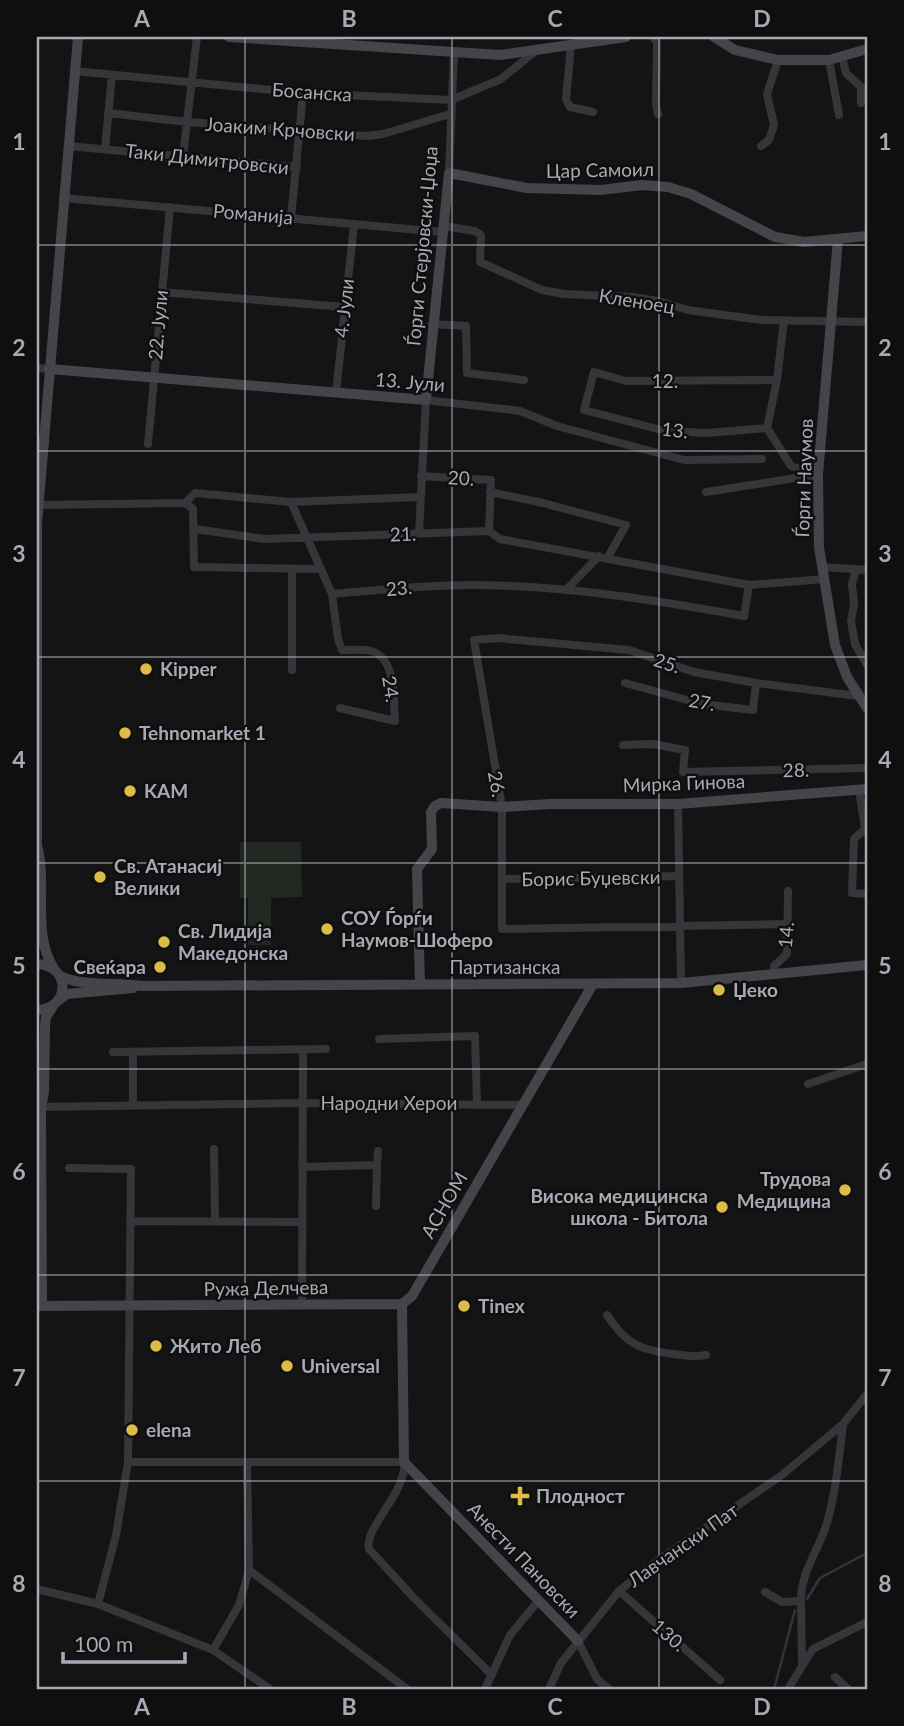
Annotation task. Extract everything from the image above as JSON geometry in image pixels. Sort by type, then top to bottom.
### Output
[{"type":"street","points":[[68,37],[74,67]]},
{"type":"street","points":[[39,1107],[44,1092],[46,1017],[63,988],[57,972],[46,956],[42,942],[42,864],[37,847],[37,505],[78,37]]},
{"type":"street","points":[[183,156],[197,37]]},
{"type":"street","points":[[229,37],[306,40],[500,55],[626,37]]},
{"type":"street","points":[[653,37],[657,42],[657,114]]},
{"type":"street","points":[[714,37],[736,50],[778,60],[829,60],[867,49]]},
{"type":"street","points":[[571,46],[566,99],[570,107],[593,112]]},
{"type":"street","name":"Босанска","points":[[74,67],[112,75],[303,93],[451,100],[501,79],[537,50]]},
{"type":"street","name":"Ѓорги Стерјовски-Џоџа","points":[[426,400],[449,173],[454,53]]},
{"type":"street","points":[[842,56],[846,72],[860,87],[861,103]]},
{"type":"street","points":[[761,146],[769,141],[774,125],[767,94],[778,60]]},
{"type":"street","points":[[829,60],[839,115]]},
{"type":"street","points":[[105,149],[112,75]]},
{"type":"street","points":[[297,167],[303,93]]},
{"type":"street","name":"Јоаким Крчовски","points":[[108,113],[367,136],[383,134],[450,114]]},
{"type":"street","name":"Таки Димитровски","points":[[68,146],[297,167],[291,218]]},
{"type":"street","name":"Цар Самоил","points":[[449,173],[527,188],[601,190],[642,185],[668,187],[691,194],[775,237],[804,242],[867,236]]},
{"type":"street","name":"Романија","points":[[63,198],[354,225],[442,229]]},
{"type":"street","name":"22. Јули","points":[[148,443],[170,207]]},
{"type":"street","name":"4. Јули","points":[[336,393],[354,225]]},
{"type":"street","name":"Кленоец","points":[[442,229],[475,231],[481,235],[480,262],[542,290],[564,294],[632,297],[708,313],[761,320],[867,322]]},
{"type":"street","name":"Ѓорги Наумов","points":[[838,239],[818,474],[819,547],[835,645],[847,677],[867,708]]},
{"type":"street","points":[[161,292],[344,307]]},
{"type":"street","points":[[785,320],[767,428],[790,466],[818,474]]},
{"type":"street","points":[[432,324],[466,326],[467,373],[524,380]]},
{"type":"street","points":[[37,368],[49,369]]},
{"type":"street","name":"13. Јули","points":[[49,369],[426,400],[520,411],[557,426],[684,460],[762,459]]},
{"type":"street","name":"12.","points":[[584,411],[594,372],[626,381],[777,380]]},
{"type":"street","points":[[419,533],[426,400]]},
{"type":"street","name":"13.","points":[[584,411],[666,431],[707,433],[767,428]]},
{"type":"street","points":[[706,492],[818,474]]},
{"type":"street","name":"20.","points":[[421,476],[491,480],[489,531]]},
{"type":"street","points":[[490,492],[626,525],[608,557]]},
{"type":"street","points":[[185,503],[195,493],[291,502],[420,497]]},
{"type":"street","points":[[291,502],[332,594]]},
{"type":"street","points":[[37,505],[185,503],[193,509],[194,567],[319,569]]},
{"type":"street","name":"21.","points":[[195,529],[265,539],[489,531],[500,539],[749,585],[825,579]]},
{"type":"street","points":[[566,590],[598,556]]},
{"type":"street","points":[[822,567],[867,570]]},
{"type":"street","points":[[292,569],[292,670]]},
{"type":"street","points":[[856,570],[852,584],[854,605],[851,621],[855,644],[867,665]]},
{"type":"street","name":"23.","points":[[332,594],[472,585],[566,590],[629,596],[744,616],[749,585]]},
{"type":"street","name":"24.","points":[[332,594],[342,650],[372,651],[384,659],[390,674],[395,721],[340,708]]},
{"type":"street","name":"25.","points":[[474,640],[498,638],[629,650],[694,671],[756,683],[858,696]]},
{"type":"street","name":"26.","points":[[474,640],[502,807],[502,929],[681,926]]},
{"type":"street","name":"27.","points":[[625,683],[702,704],[753,710],[756,683]]},
{"type":"street","name":"28.","points":[[623,745],[652,744],[685,750],[683,772],[867,768]]},
{"type":"street","points":[[863,789],[865,829],[854,839],[852,893],[867,894]]},
{"type":"street","name":"Мирка Гинова","points":[[420,984],[417,869],[432,849],[431,812],[441,803],[502,807],[551,804],[678,804],[863,789]]},
{"type":"street","points":[[678,804],[681,983]]},
{"type":"street","name":"Борис Буџевски","points":[[502,879],[680,876]]},
{"type":"street","name":"14.","points":[[774,974],[774,965],[787,954],[788,891]]},
{"type":"street","points":[[681,926],[788,924]]},
{"type":"street","name":"Партизанска","points":[[37,964],[57,972],[67,980],[142,986]]},
{"type":"street","name":"Партизанска","points":[[37,1010],[56,1003],[67,994],[142,986],[681,983],[867,965]]},
{"type":"street","name":"АСНОМ","points":[[402,1304],[412,1296],[593,984]]},
{"type":"street","points":[[37,1036],[39,1306]]},
{"type":"street","name":"Народни Херои","points":[[379,1038],[475,1036],[477,1103]]},
{"type":"street","name":"Народни Херои","points":[[302,1103],[303,1049]]},
{"type":"street","points":[[113,1052],[327,1049]]},
{"type":"street","points":[[133,1052],[133,1104]]},
{"type":"street","points":[[808,1084],[867,1064]]},
{"type":"street","points":[[302,1103],[302,1305]]},
{"type":"street","name":"Народни Херои","points":[[39,1107],[302,1103],[522,1105]]},
{"type":"street","points":[[214,1149],[215,1222]]},
{"type":"street","points":[[376,1206],[377,1151]]},
{"type":"street","points":[[302,1167],[377,1165]]},
{"type":"street","points":[[69,1168],[131,1169],[128,1462],[116,1535],[98,1604]]},
{"type":"street","points":[[130,1221],[302,1222]]},
{"type":"street","points":[[402,1304],[405,1471],[391,1503],[369,1536],[369,1549],[492,1675]]},
{"type":"street","name":"Ружа Делчева","points":[[39,1306],[402,1304]]},
{"type":"street","points":[[607,1315],[619,1334],[639,1349],[696,1357],[706,1355]]},
{"type":"street","name":"Лавчански Пат","points":[[549,1689],[561,1663],[619,1591],[657,1561],[782,1475],[843,1424],[867,1394]]},
{"type":"street","points":[[802,1666],[801,1586],[820,1545],[833,1499],[843,1424]]},
{"type":"street","points":[[128,1462],[404,1462]]},
{"type":"street","name":"Анести Пановски","points":[[404,1462],[578,1641],[597,1679],[608,1689]]},
{"type":"street","points":[[213,1650],[239,1605],[249,1570],[247,1463]]},
{"type":"street","points":[[249,1570],[407,1689]]},
{"type":"street","points":[[37,1589],[98,1604],[213,1650],[270,1689]]},
{"type":"street","name":"130.","points":[[619,1591],[720,1680]]},
{"type":"street","points":[[765,1592],[782,1602],[801,1601]]},
{"type":"street","points":[[485,1689],[510,1635],[540,1600]]},
{"type":"street","points":[[788,1689],[813,1649],[867,1622]]},
{"type":"street","points":[[835,1677],[848,1689]]},
{"type":"shaded area","points":[[240,842],[301,842],[302,897],[271,898],[271,945],[248,945],[248,898],[240,898]]},
{"type":"waterway","points":[[807,1599],[820,1578],[867,1553]]},
{"type":"waterway","points":[[774,1689],[795,1610]]},
{"type":"place","name":"Kipper","points":[[146,669]]},
{"type":"place","name":"Tehnomarket 1","points":[[125,733]]},
{"type":"place","name":"KAM","points":[[130,791]]},
{"type":"place","name":"Св. Атанасиј Велики","points":[[100,877]]},
{"type":"place","name":"СОУ Ѓорѓи Наумов-Шоферо","points":[[327,929]]},
{"type":"place","name":"Св. Лидија Македонска","points":[[164,942]]},
{"type":"place","name":"Свеќара","points":[[160,967]]},
{"type":"place","name":"Џеко","points":[[719,990]]},
{"type":"place","name":"Трудова Медицина","points":[[845,1190]]},
{"type":"place","name":"Висока медицинска школа - Битола","points":[[722,1207]]},
{"type":"place","name":"Tinex","points":[[464,1306]]},
{"type":"place","name":"Жито Леб","points":[[156,1346]]},
{"type":"place","name":"Universal","points":[[287,1366]]},
{"type":"place","name":"elena","points":[[132,1430]]},
{"type":"place","name":"Плодност","points":[[520,1496]]}]
